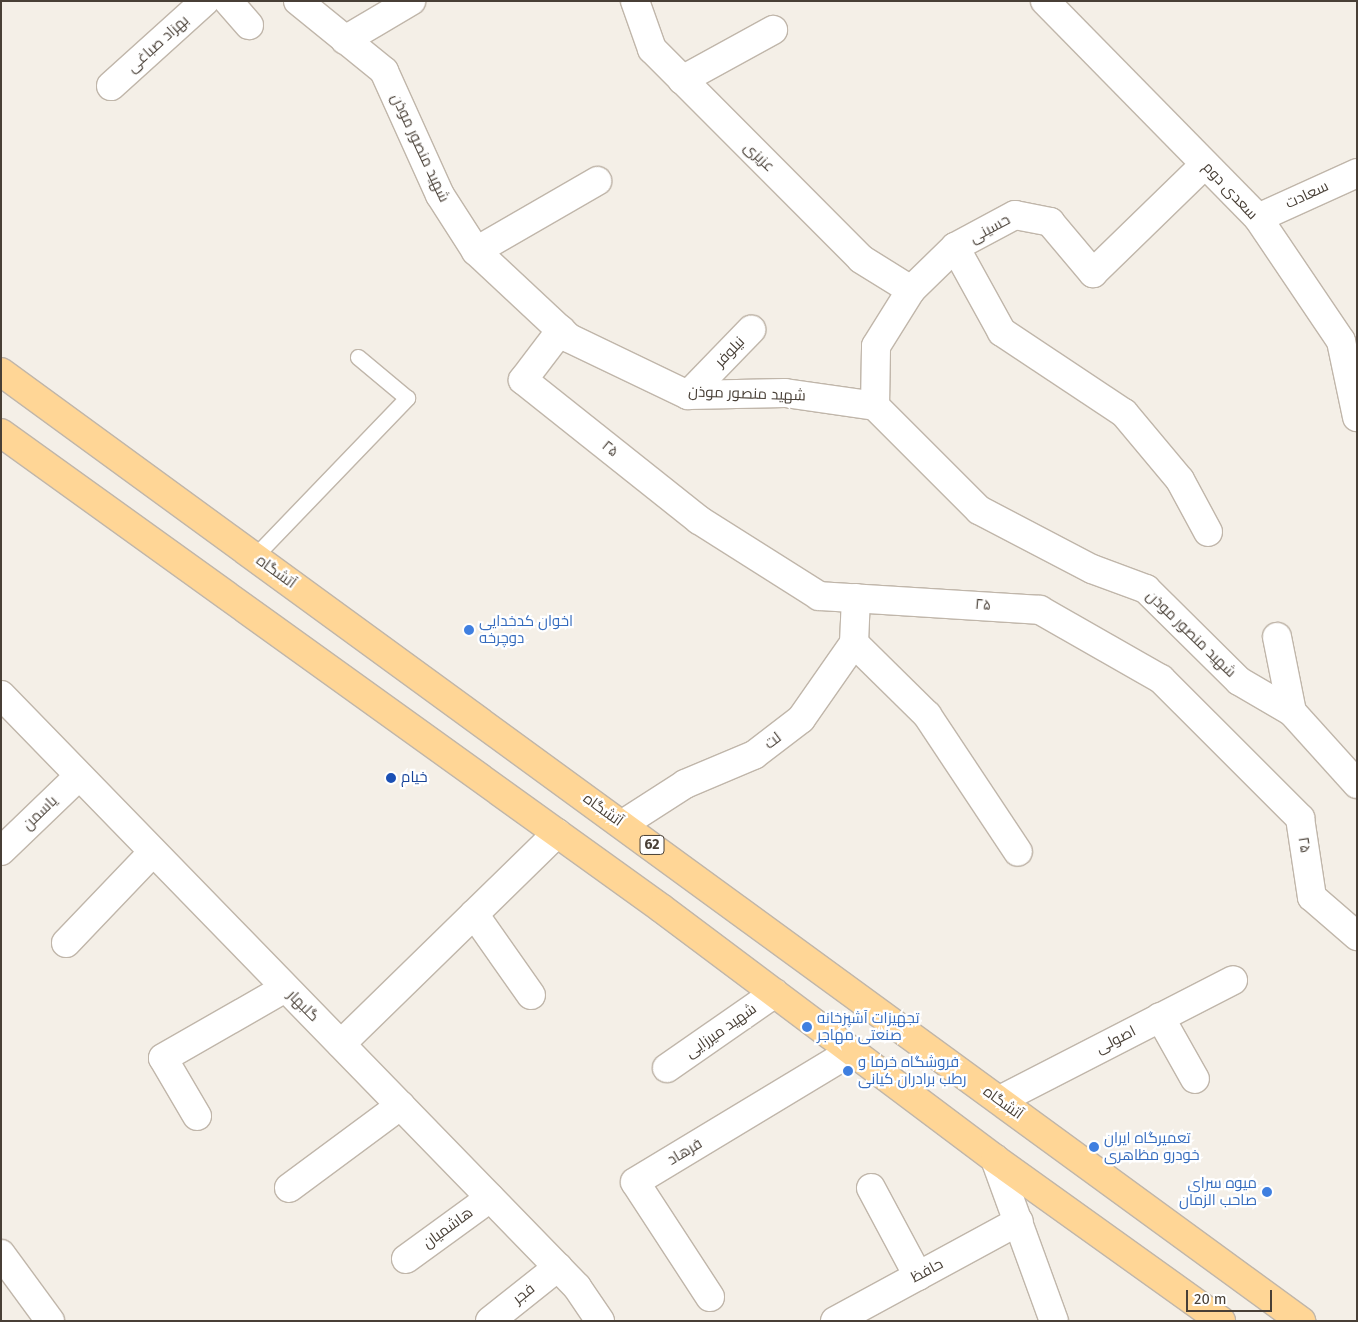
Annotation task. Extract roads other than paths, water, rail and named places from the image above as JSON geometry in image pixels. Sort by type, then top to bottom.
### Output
[{"type":"main road","name":"آتشگاه","points":[[1,372],[623,824],[1301,1321]]},
{"type":"main road","points":[[2,436],[558,833],[995,1159],[1221,1321]]},
{"type":"street","name":"بهزاد صباغی","points":[[111,86],[205,1]]},
{"type":"street","points":[[228,1],[249,25]]},
{"type":"street","name":"شهید منصور موذن","points":[[298,1],[384,71],[440,195],[476,250],[560,330],[688,395],[785,393],[875,406],[979,510],[1092,570],[1146,589],[1240,681],[1292,712],[1357,784]]},
{"type":"street","points":[[345,40],[410,1]]},
{"type":"street","name":"عزیزی","points":[[635,1],[652,49],[861,259],[911,290]]},
{"type":"street","name":"سعدی دوم","points":[[1045,1],[1258,218],[1341,340],[1356,413]]},
{"type":"street","points":[[682,80],[773,30]]},
{"type":"street","name":"حسینی","points":[[875,406],[876,346],[911,290],[955,247],[1015,215],[1050,222],[1092,273],[1205,164]]},
{"type":"street","name":"سعادت","points":[[1258,218],[1357,173]]},
{"type":"street","points":[[476,250],[597,181]]},
{"type":"street","points":[[955,247],[1002,332],[1124,413],[1180,480],[1208,532]]},
{"type":"street","name":"۲۵","points":[[560,330],[523,380],[699,520],[819,596],[1040,610],[1161,679],[1300,818],[1312,897],[1357,936]]},
{"type":"street","name":"نیلوفر","points":[[688,395],[751,330]]},
{"type":"street","points":[[856,598],[854,643],[927,715],[1018,852]]},
{"type":"street","points":[[1277,637],[1292,712]]},
{"type":"street","name":"لت","points":[[623,824],[685,784],[754,755],[801,719],[854,643]]},
{"type":"street","name":"گلبهار","points":[[1,694],[152,854],[401,1105],[558,1268],[597,1320]]},
{"type":"street","name":"یاسمن","points":[[1,851],[79,776]]},
{"type":"street","points":[[341,1044],[558,833]]},
{"type":"street","points":[[66,943],[152,854]]},
{"type":"street","points":[[474,914],[531,995]]},
{"type":"street","name":"اصولی","points":[[1000,1100],[1233,980]]},
{"type":"street","points":[[197,1116],[163,1058],[285,988]]},
{"type":"street","name":"شهید میرزایی","points":[[667,1068],[774,993]]},
{"type":"street","points":[[1160,1017],[1195,1078]]},
{"type":"street","name":"فرهاد","points":[[710,1298],[635,1182],[852,1051]]},
{"type":"street","points":[[289,1188],[401,1105]]},
{"type":"street","points":[[995,1159],[1054,1321]]},
{"type":"street","points":[[871,1188],[918,1276]]},
{"type":"street","name":"هاشمیان","points":[[406,1259],[490,1198]]},
{"type":"street","name":"حافظ","points":[[834,1321],[1019,1221]]},
{"type":"street","points":[[1,1254],[50,1321]]},
{"type":"street","name":"فجر","points":[[490,1321],[558,1268]]},
{"type":"lane","points":[[254,557],[407,398],[358,357]]},
{"type":"place","name":"اخوان کدخدایی دوچرخه","points":[[469,630]]},
{"type":"place","name":"خیام","points":[[391,778]]},
{"type":"place","name":"تجهیزات آشپزخانه صنعتی مهاجر","points":[[807,1027]]},
{"type":"place","name":"فروشگاه خرما و رطب برادران کیانی","points":[[848,1071]]},
{"type":"place","name":"تعمیرگاه ایران خودرو مظاهری","points":[[1094,1147]]},
{"type":"place","name":"میوه سرای صاحب الزمان","points":[[1267,1192]]}]
